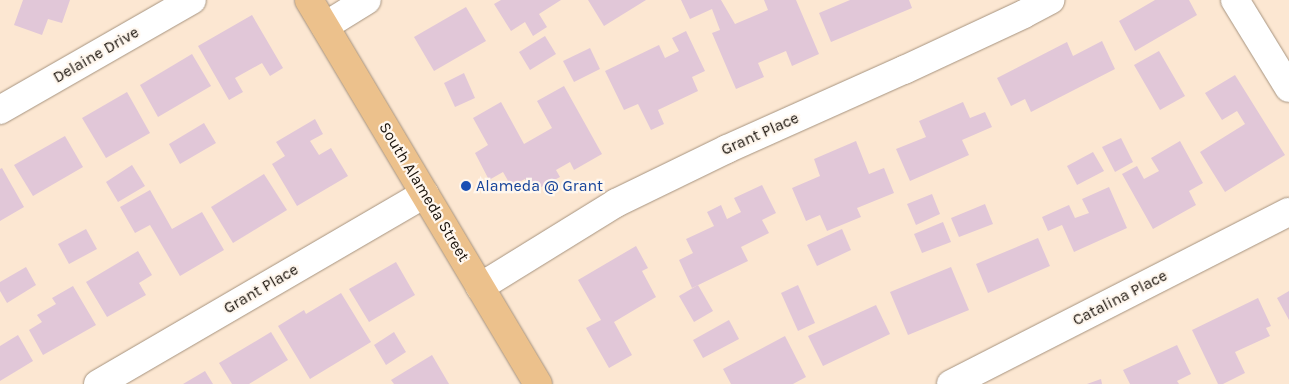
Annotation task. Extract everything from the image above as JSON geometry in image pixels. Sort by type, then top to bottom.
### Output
[{"type":"main road","name":"South Alameda Street","points":[[309,0],[538,384]]},
{"type":"street","name":"Delaine Drive","points":[[0,110],[192,0]]},
{"type":"street","points":[[325,26],[367,0]]},
{"type":"street","name":"Grant Place","points":[[480,287],[616,203],[726,149],[922,62],[1050,0]]},
{"type":"street","points":[[1235,0],[1289,88]]},
{"type":"street","name":"Grant Place","points":[[98,384],[425,194]]},
{"type":"street","name":"Catalina Place","points":[[952,384],[1289,212]]},
{"type":"building","points":[[23,0],[70,0],[62,23],[48,19],[42,35],[14,25]]},
{"type":"building","points":[[501,0],[561,0],[539,14],[547,27],[533,36],[525,22],[511,31],[494,4]]},
{"type":"building","points":[[588,0],[646,0],[604,26]]},
{"type":"building","points":[[681,0],[721,0],[735,24],[768,10],[764,0],[796,0],[819,54],[792,66],[786,51],[758,63],[764,77],[736,89],[712,33],[720,30],[712,9],[690,19]]},
{"type":"building","points":[[850,0],[909,0],[912,8],[831,42],[819,13]]},
{"type":"building","points":[[1155,0],[1189,0],[1197,15],[1135,51],[1119,21]]},
{"type":"building","points":[[466,7],[486,41],[434,71],[414,37]]},
{"type":"building","points":[[252,15],[283,68],[270,76],[262,63],[235,78],[243,92],[229,100],[198,46]]},
{"type":"building","points":[[686,31],[705,71],[692,77],[698,91],[658,110],[664,124],[651,130],[638,104],[624,110],[605,71],[659,45],[665,58],[679,51],[672,38]]},
{"type":"building","points":[[545,36],[556,54],[530,70],[519,52]]},
{"type":"building","points":[[1102,41],[1115,69],[1031,112],[1025,99],[1011,106],[997,78],[1067,42],[1073,56]]},
{"type":"building","points":[[590,48],[600,69],[574,82],[563,61]]},
{"type":"building","points":[[1159,51],[1185,96],[1160,110],[1134,65]]},
{"type":"building","points":[[192,54],[211,86],[158,117],[140,85]]},
{"type":"building","points":[[464,73],[475,98],[455,107],[444,83]]},
{"type":"building","points":[[1235,75],[1285,155],[1225,192],[1200,152],[1245,124],[1237,111],[1222,120],[1205,93]]},
{"type":"building","points":[[564,86],[602,154],[574,170],[570,162],[556,170],[560,177],[532,192],[525,179],[511,186],[503,172],[489,180],[475,153],[488,145],[473,118],[501,102],[524,144],[552,128],[537,101]]},
{"type":"building","points":[[127,92],[150,133],[106,158],[82,118]]},
{"type":"building","points":[[963,102],[970,118],[985,112],[992,127],[962,140],[969,155],[910,181],[896,149],[926,137],[919,121]]},
{"type":"building","points":[[315,119],[323,134],[310,141],[319,155],[331,148],[348,176],[297,206],[272,164],[285,156],[276,142]]},
{"type":"building","points":[[204,123],[216,143],[180,164],[169,144]]},
{"type":"building","points":[[65,136],[83,167],[33,196],[14,165]]},
{"type":"building","points":[[1121,138],[1133,162],[1115,172],[1102,147]]},
{"type":"building","points":[[856,141],[869,174],[884,168],[894,193],[857,208],[861,217],[827,231],[820,215],[806,221],[792,188],[820,176],[814,159]]},
{"type":"building","points":[[1180,141],[1203,183],[1189,191],[1196,205],[1153,229],[1122,174],[1137,166],[1144,179],[1159,171],[1151,158]]},
{"type":"building","points":[[1093,152],[1104,171],[1077,185],[1067,166]]},
{"type":"building","points":[[132,165],[145,186],[118,202],[106,182]]},
{"type":"building","points":[[2,168],[24,207],[0,221],[0,169]]},
{"type":"building","points":[[264,174],[287,210],[233,243],[211,207]]},
{"type":"building","points":[[762,185],[776,213],[762,220],[769,233],[741,247],[748,261],[692,288],[679,260],[693,253],[686,239],[714,226],[707,212],[721,205],[727,219],[741,212],[734,198]]},
{"type":"building","points":[[1109,187],[1127,228],[1074,252],[1062,225],[1048,231],[1042,217],[1069,205],[1075,218],[1089,213],[1082,199]]},
{"type":"building","points":[[150,190],[172,229],[202,212],[224,250],[180,276],[150,225],[135,233],[120,207]]},
{"type":"building","points":[[932,194],[940,214],[916,225],[907,204]]},
{"type":"building","points":[[985,204],[993,224],[959,237],[951,218]]},
{"type":"building","points":[[943,222],[951,242],[922,253],[914,234]]},
{"type":"building","points":[[86,229],[97,249],[69,264],[58,244]]},
{"type":"building","points":[[842,229],[851,250],[817,266],[807,245]]},
{"type":"building","points":[[1038,238],[1050,266],[988,293],[976,264]]},
{"type":"building","points":[[636,246],[648,268],[642,271],[656,297],[614,322],[632,355],[609,368],[586,328],[601,320],[578,280]]},
{"type":"building","points":[[138,251],[152,275],[139,283],[146,295],[107,317],[86,282]]},
{"type":"building","points":[[396,262],[415,295],[369,322],[349,289]]},
{"type":"building","points":[[26,267],[36,285],[7,303],[0,291],[0,282]]},
{"type":"building","points":[[951,267],[969,310],[908,335],[890,292]]},
{"type":"building","points":[[698,285],[713,311],[694,322],[679,296]]},
{"type":"building","points":[[798,285],[815,323],[798,331],[781,293]]},
{"type":"building","points":[[73,286],[96,325],[43,355],[29,330],[42,322],[37,315],[56,304],[52,298]]},
{"type":"building","points":[[1289,291],[1289,320],[1277,298]]},
{"type":"building","points":[[341,293],[371,342],[310,379],[278,326],[304,310],[306,314]]},
{"type":"building","points":[[1258,298],[1271,326],[1266,328],[1270,336],[1235,352],[1245,373],[1223,384],[1218,384],[1192,330]]},
{"type":"building","points":[[876,305],[890,334],[823,366],[808,336]]},
{"type":"building","points":[[729,320],[739,339],[703,358],[693,340]]},
{"type":"building","points":[[271,332],[288,360],[249,384],[232,384],[219,363]]},
{"type":"building","points":[[394,332],[406,352],[386,365],[374,345]]},
{"type":"building","points":[[18,335],[33,361],[0,381],[0,346]]},
{"type":"building","points":[[785,336],[806,377],[793,384],[731,384],[723,369]]},
{"type":"building","points":[[1177,345],[1191,374],[1177,381],[1179,384],[1130,384],[1123,370]]},
{"type":"building","points":[[432,355],[449,384],[394,384],[391,380]]},
{"type":"building","points":[[205,371],[213,384],[183,384]]},
{"type":"building","points":[[1101,379],[1102,384],[1087,384]]},
{"type":"place","name":"Alameda @ Grant","points":[[466,186]]}]
